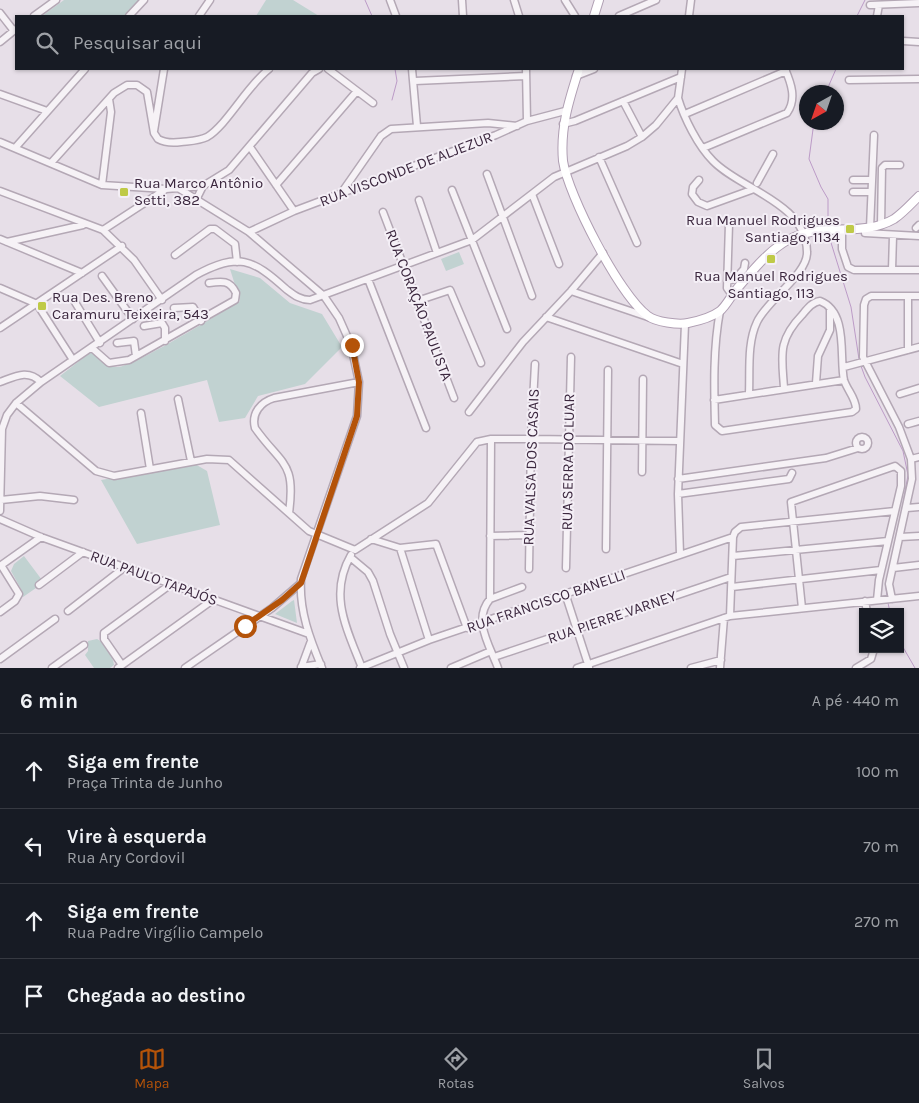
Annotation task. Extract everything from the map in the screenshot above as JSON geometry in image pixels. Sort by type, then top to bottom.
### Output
[{"type":"main road","points":[[594,15],[598,0]]},
{"type":"main road","points":[[578,73],[565,111],[563,124],[565,171],[574,198],[603,253],[619,280],[648,316],[685,324],[720,311],[732,295],[775,249],[785,242],[804,233],[816,230],[868,228],[881,225],[894,219],[919,196]]},
{"type":"street","points":[[35,15],[56,0]]},
{"type":"street","points":[[130,15],[144,0]]},
{"type":"street","points":[[200,15],[210,0]]},
{"type":"street","points":[[396,15],[391,3],[398,0]]},
{"type":"street","points":[[462,0],[463,15]]},
{"type":"street","points":[[514,0],[519,15]]},
{"type":"street","points":[[565,0],[574,15]]},
{"type":"street","points":[[621,15],[656,0]]},
{"type":"street","points":[[689,15],[691,0]]},
{"type":"street","points":[[870,5],[919,3]]},
{"type":"street","points":[[877,15],[879,5]]},
{"type":"street","points":[[0,13],[15,30],[0,42]]},
{"type":"street","points":[[904,41],[919,42]]},
{"type":"street","points":[[14,148],[84,70]]},
{"type":"street","points":[[155,135],[164,70]]},
{"type":"street","points":[[51,163],[109,99],[127,85],[137,85],[145,89],[150,104],[155,135],[161,141],[172,143],[200,140],[208,136],[268,70]]},
{"type":"street","points":[[329,70],[373,104]]},
{"type":"street","points":[[412,70],[415,82],[417,126]]},
{"type":"street","points":[[685,114],[785,70],[792,87],[792,104],[787,113],[703,148]]},
{"type":"street","points":[[0,142],[102,185],[166,189],[203,186],[229,170],[250,147],[309,71]]},
{"type":"street","points":[[0,511],[2,429],[7,415],[16,404],[41,382],[210,267],[237,262],[251,263],[264,269],[300,299],[310,300],[472,240],[565,171],[642,137],[656,125],[678,98],[683,71]]},
{"type":"street","points":[[563,124],[623,101],[683,71]]},
{"type":"street","points":[[415,82],[526,72],[527,121]]},
{"type":"street","points":[[849,80],[919,79]]},
{"type":"street","points":[[276,185],[357,91]]},
{"type":"street","points":[[0,94],[47,110]]},
{"type":"street","points":[[678,98],[703,148],[712,160],[727,173],[756,186],[777,203],[804,233],[807,260],[765,309],[756,324],[750,350],[749,393]]},
{"type":"street","points":[[102,185],[111,112],[109,99]]},
{"type":"street","points":[[623,101],[642,137]]},
{"type":"street","name":"RUA VISCONDE DE ALJEZUR","points":[[249,232],[294,211],[527,121],[565,111]]},
{"type":"street","points":[[341,193],[386,131],[398,127],[488,123],[517,126]]},
{"type":"street","points":[[874,135],[868,228],[865,233],[919,236]]},
{"type":"street","points":[[250,147],[294,211]]},
{"type":"street","points":[[699,180],[692,194],[698,202],[707,206],[756,186],[774,154]]},
{"type":"street","points":[[599,157],[637,243]]},
{"type":"street","points":[[881,225],[882,168],[885,165],[900,165]]},
{"type":"street","points":[[487,174],[501,217],[532,296]]},
{"type":"street","points":[[853,180],[871,180]]},
{"type":"street","points":[[196,200],[203,186]]},
{"type":"street","points":[[178,188],[249,232],[324,296],[346,333],[357,366],[360,394],[354,429],[301,583],[301,605],[321,666],[301,667],[310,637]]},
{"type":"street","points":[[103,230],[166,189]]},
{"type":"street","points":[[452,190],[507,328]]},
{"type":"street","points":[[0,191],[84,225],[103,230],[122,246],[134,260],[162,300]]},
{"type":"street","points":[[853,192],[871,192]]},
{"type":"street","points":[[532,194],[559,264]]},
{"type":"street","points":[[419,200],[436,253]]},
{"type":"street","name":"RUA CORAÇÃO PAULISTA","points":[[383,212],[454,398]]},
{"type":"street","points":[[729,224],[727,288],[732,295]]},
{"type":"street","points":[[7,242],[84,225]]},
{"type":"street","points":[[175,255],[210,229],[215,228],[235,244],[237,262]]},
{"type":"street","points":[[839,229],[842,249],[848,267],[854,270],[919,270]]},
{"type":"street","points":[[892,270],[893,236]]},
{"type":"street","points":[[0,239],[82,274]]},
{"type":"street","points":[[0,328],[122,246]]},
{"type":"street","points":[[470,412],[522,342],[603,253]]},
{"type":"street","points":[[727,280],[735,279],[744,269],[745,263]]},
{"type":"street","points":[[102,276],[133,319]]},
{"type":"street","points":[[368,280],[426,428]]},
{"type":"street","points":[[92,348],[109,363],[136,356],[201,321],[230,304],[236,298],[234,288],[229,283],[223,281],[209,284]]},
{"type":"street","points":[[0,288],[37,304],[73,360]]},
{"type":"street","points":[[416,301],[450,290],[481,363]]},
{"type":"street","points":[[571,290],[648,316]]},
{"type":"street","points":[[890,599],[889,587],[893,568],[916,478],[899,427],[864,362],[862,352],[864,305],[866,299],[871,296],[919,296]]},
{"type":"street","points":[[908,296],[908,350]]},
{"type":"street","points":[[73,299],[100,342]]},
{"type":"street","points":[[720,311],[716,343],[714,400],[715,425],[722,431],[852,412],[856,409],[856,402],[844,380],[840,328],[829,308],[820,302],[812,305],[786,334],[782,358],[784,388]]},
{"type":"street","points":[[174,308],[193,307],[201,321]]},
{"type":"street","points":[[816,383],[818,356],[830,330],[829,308]]},
{"type":"street","points":[[546,317],[683,364]]},
{"type":"street","points":[[144,326],[159,322],[174,336]]},
{"type":"street","points":[[680,554],[678,479],[685,324]]},
{"type":"street","points":[[165,328],[165,341]]},
{"type":"street","points":[[117,342],[134,341],[136,356]]},
{"type":"street","points":[[844,366],[919,347]]},
{"type":"street","name":"RUA SERRA DO LUAR","points":[[566,568],[571,357]]},
{"type":"street","name":"RUA VALSA DOS CASAIS","points":[[528,569],[535,364]]},
{"type":"street","points":[[606,549],[608,370]]},
{"type":"street","points":[[0,382],[25,374],[34,376],[41,382]]},
{"type":"street","points":[[642,472],[643,379]]},
{"type":"street","points":[[714,400],[749,393],[844,380]]},
{"type":"street","points":[[289,513],[293,488],[289,470],[255,428],[256,412],[265,402],[274,398],[359,382]]},
{"type":"street","points":[[900,394],[919,388]]},
{"type":"street","points":[[178,399],[191,462]]},
{"type":"street","points":[[16,404],[96,470],[114,476],[219,458],[229,460],[316,535],[355,550]]},
{"type":"street","points":[[141,413],[150,469]]},
{"type":"street","points":[[908,424],[919,421]]},
{"type":"street","points":[[361,668],[340,604],[341,584],[350,557],[355,550],[428,503],[471,446],[477,442],[491,439],[680,441]]},
{"type":"street","points":[[491,439],[490,599],[483,610],[481,623],[498,668]]},
{"type":"street","points":[[678,479],[816,460],[858,448]]},
{"type":"street","points":[[911,459],[919,457]]},
{"type":"street","points":[[802,608],[790,504],[793,500],[893,466],[899,468],[901,478],[881,570],[877,600]]},
{"type":"street","points":[[678,494],[789,479],[792,474]]},
{"type":"street","points":[[1,500],[30,496],[74,500]]},
{"type":"street","points":[[907,508],[919,507]]},
{"type":"street","points":[[720,668],[732,587],[733,537],[735,532],[741,527],[895,511]]},
{"type":"street","name":"RUA PAULO TAPAJÓS","points":[[0,519],[41,537],[260,616],[310,637]]},
{"type":"street","points":[[490,536],[528,535]]},
{"type":"street","points":[[900,537],[919,536]]},
{"type":"street","points":[[0,612],[15,601],[19,594],[1,565],[41,537]]},
{"type":"street","name":"RUA FRANCISCO BANELLI","points":[[361,668],[429,640],[733,537]]},
{"type":"street","points":[[371,539],[400,548],[436,544],[467,628]]},
{"type":"street","points":[[733,556],[888,541]]},
{"type":"street","points":[[400,548],[429,640]]},
{"type":"street","points":[[38,585],[83,552]]},
{"type":"street","points":[[350,557],[368,572],[373,580],[397,653],[404,668]]},
{"type":"street","points":[[893,568],[919,565]]},
{"type":"street","points":[[68,611],[126,567]]},
{"type":"street","points":[[732,587],[881,570]]},
{"type":"street","name":"RUA PIERRE VARNEY","points":[[451,668],[576,629],[731,577]]},
{"type":"street","points":[[185,668],[260,616],[301,583]]},
{"type":"street","points":[[171,584],[104,633],[104,638],[120,667],[214,599]]},
{"type":"street","points":[[490,599],[522,587]]},
{"type":"street","points":[[565,593],[588,666]]},
{"type":"street","points":[[577,668],[588,666],[727,617],[919,596]]},
{"type":"street","points":[[865,601],[866,608]]},
{"type":"street","points":[[0,659],[55,619]]},
{"type":"street","points":[[52,668],[84,646]]},
{"type":"street","points":[[856,668],[872,659],[873,653]]},
{"type":"street","points":[[690,668],[721,660]]},
{"type":"shaded area","points":[[64,0],[139,0],[126,15],[43,15]]},
{"type":"shaded area","points":[[266,0],[293,0],[317,15],[257,15]]},
{"type":"shaded area","points":[[459,252],[464,264],[446,271],[441,259]]},
{"type":"shaded area","points":[[230,269],[260,278],[290,303],[322,314],[342,347],[305,384],[258,396],[245,418],[219,422],[207,380],[99,407],[60,376],[92,351],[105,364],[117,367],[126,365],[140,359],[240,301]]},
{"type":"shaded area","points":[[195,464],[207,471],[220,525],[137,544],[101,480]]},
{"type":"shaded area","points":[[24,556],[42,580],[37,581],[36,588],[23,597],[22,591],[11,571],[14,564]]},
{"type":"shaded area","points":[[294,600],[297,623],[275,614],[292,601]]},
{"type":"shaded area","points":[[97,639],[106,646],[112,657],[114,665],[110,668],[94,668],[85,655],[88,651],[88,641]]},
{"type":"waterway","points":[[365,0],[372,15]]},
{"type":"waterway","points":[[858,15],[865,0]]},
{"type":"waterway","points":[[392,100],[397,81],[395,70]]},
{"type":"waterway","points":[[829,85],[836,70]]},
{"type":"waterway","points":[[813,130],[809,159],[828,199],[828,226]]},
{"type":"waterway","points":[[828,233],[851,307],[859,359]]},
{"type":"waterway","points":[[861,366],[903,451],[908,475],[901,515]]},
{"type":"waterway","points":[[886,588],[887,596]]},
{"type":"waterway","points":[[888,603],[889,608]]},
{"type":"waterway","points":[[904,649],[915,668]]},
{"type":"place","name":"Rua Marco Antônio Setti, 382","points":[[124,192]]},
{"type":"place","name":"Rua Manuel Rodrigues Santiago, 1134","points":[[850,229]]},
{"type":"place","name":"Rua Manuel Rodrigues Santiago, 113","points":[[771,259]]},
{"type":"place","name":"Rua Des. Breno Caramuru Teixeira, 543","points":[[42,306]]},
{"type":"route","points":[[245,626],[272,608],[301,583],[352,438],[357,416],[360,394],[357,366],[352,345]]}]
